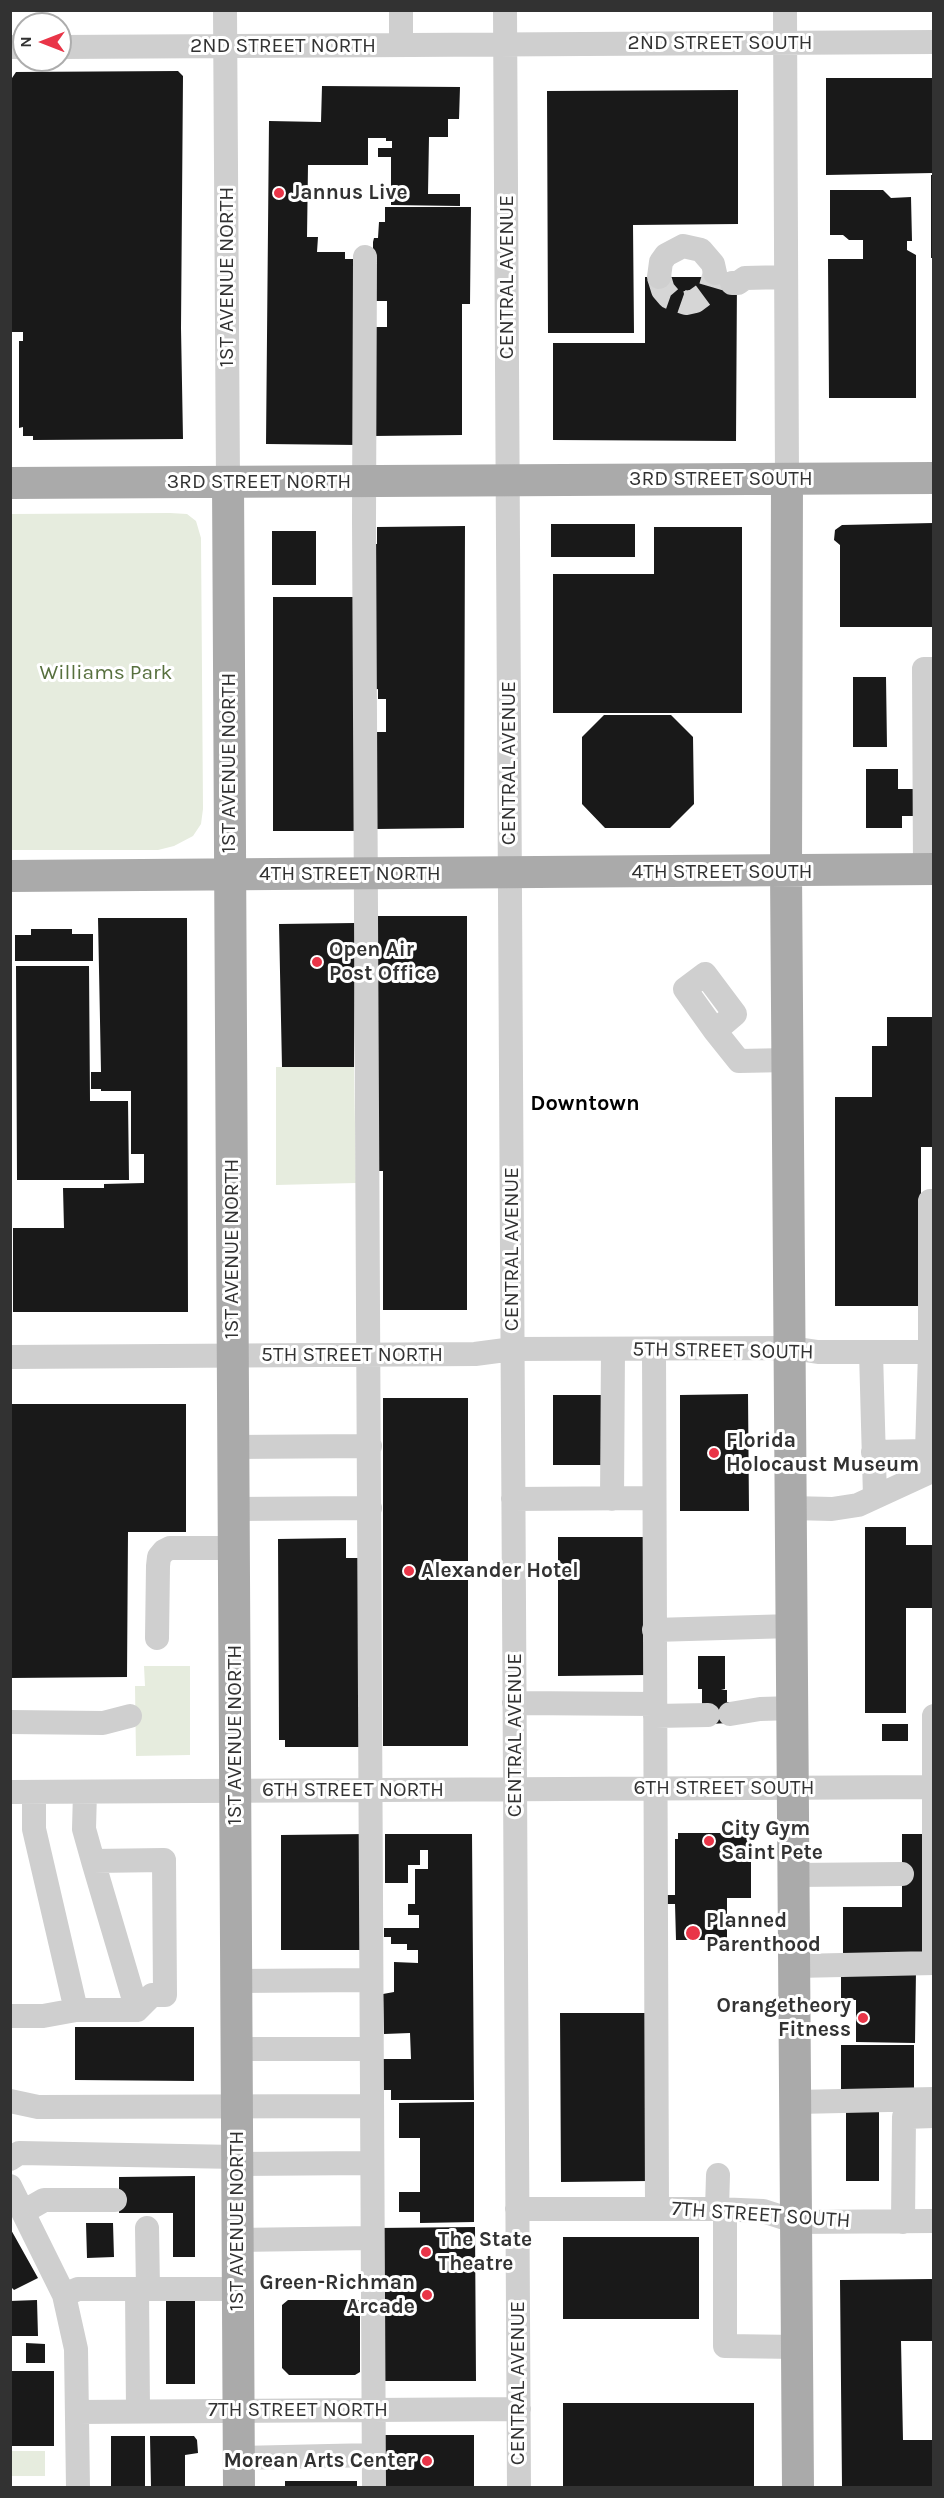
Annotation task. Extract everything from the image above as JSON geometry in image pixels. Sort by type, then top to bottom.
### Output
[{"type":"main road","name":"3RD STREET SOUTH","points":[[508,480],[933,478]]},
{"type":"main road","points":[[787,479],[786,871],[795,1787],[798,2487]]},
{"type":"main road","name":"3RD STREET NORTH","points":[[10,483],[508,480]]},
{"type":"main road","name":"1ST AVENUE NORTH","points":[[228,482],[239,2473]]},
{"type":"main road","name":"4TH STREET SOUTH","points":[[510,873],[929,869]]},
{"type":"main road","name":"4TH STREET NORTH","points":[[10,876],[510,873]]},
{"type":"street","name":"1ST AVENUE NORTH","points":[[225,10],[228,482]]},
{"type":"street","points":[[401,10],[401,45]]},
{"type":"street","name":"CENTRAL AVENUE","points":[[505,10],[519,2487]]},
{"type":"street","points":[[785,10],[787,479]]},
{"type":"street","name":"2ND STREET SOUTH","points":[[506,45],[933,42]]},
{"type":"street","name":"2ND STREET NORTH","points":[[72,47],[506,45]]},
{"type":"street","points":[[659,277],[661,262],[666,255],[683,246],[701,250],[726,276],[786,277]]},
{"type":"street","points":[[365,257],[364,481],[374,2487]]},
{"type":"street","points":[[929,669],[929,869]]},
{"type":"street","points":[[10,862],[191,860],[230,874]]},
{"type":"street","points":[[715,1031],[739,1061],[788,1060]]},
{"type":"street","points":[[873,1452],[927,1451],[932,1352],[930,1201],[933,1201]]},
{"type":"street","name":"5TH STREET SOUTH","points":[[513,1349],[790,1348],[818,1352],[932,1352]]},
{"type":"street","name":"5TH STREET NORTH","points":[[10,1357],[475,1354],[513,1349]]},
{"type":"street","points":[[612,1499],[613,1349]]},
{"type":"street","points":[[654,1349],[657,2209]]},
{"type":"street","points":[[872,1352],[875,1497]]},
{"type":"street","points":[[233,1447],[370,1446]]},
{"type":"street","points":[[791,1508],[832,1509],[858,1505],[933,1470]]},
{"type":"street","points":[[513,1499],[653,1498]]},
{"type":"street","points":[[234,1509],[370,1508]]},
{"type":"street","points":[[158,1638],[158,1566],[159,1557],[164,1551],[170,1548],[234,1548]]},
{"type":"street","points":[[654,1630],[792,1626]]},
{"type":"street","points":[[514,1703],[719,1714],[794,1708]]},
{"type":"street","points":[[10,1722],[103,1723],[130,1716]]},
{"type":"street","points":[[933,1716],[933,1787],[919,1873],[933,1909],[933,1952]]},
{"type":"street","name":"6TH STREET SOUTH","points":[[515,1789],[933,1787]]},
{"type":"street","name":"6TH STREET NORTH","points":[[22,1792],[515,1789]]},
{"type":"street","points":[[22,1792],[34,1829],[76,2010]]},
{"type":"street","points":[[85,1792],[84,1829],[137,2010]]},
{"type":"street","points":[[10,2016],[43,2016],[76,2010],[137,2010],[152,1995],[165,1995],[164,1860],[93,1862]]},
{"type":"street","points":[[795,1875],[919,1873]]},
{"type":"street","points":[[796,1966],[933,1963]]},
{"type":"street","points":[[236,1981],[371,1980]]},
{"type":"street","points":[[236,2049],[371,2049]]},
{"type":"street","points":[[796,2102],[933,2099]]},
{"type":"street","points":[[10,2101],[38,2107],[371,2106]]},
{"type":"street","points":[[903,2222],[904,2117],[933,2116]]},
{"type":"street","points":[[10,2159],[19,2153],[371,2163]]},
{"type":"street","points":[[718,2175],[725,2346],[797,2347]]},
{"type":"street","points":[[10,2186],[64,2295],[76,2349],[78,2487]]},
{"type":"street","points":[[23,2212],[44,2200],[115,2200]]},
{"type":"street","name":"7TH STREET SOUTH","points":[[517,2209],[763,2211],[797,2222],[933,2221]]},
{"type":"street","points":[[138,2411],[142,2289],[147,2228]]},
{"type":"street","points":[[237,2240],[372,2238]]},
{"type":"street","points":[[64,2295],[78,2289],[238,2289]]},
{"type":"street","name":"7TH STREET NORTH","points":[[77,2412],[519,2409]]},
{"type":"street","points":[[239,2473],[374,2455]]},
{"type":"green space","name":"Williams Park","points":[[11,514],[187,514],[196,521],[201,538],[203,809],[201,824],[193,836],[174,846],[158,850],[11,850]]},
{"type":"green space","points":[[276,1067],[354,1067],[356,1183],[276,1185]]},
{"type":"green space","points":[[144,1666],[190,1666],[190,1755],[136,1756],[135,1686],[145,1686]]},
{"type":"green space","points":[[10,2451],[45,2451],[45,2476],[11,2476]]},
{"type":"building","points":[[178,71],[183,76],[181,328],[183,439],[33,440],[33,436],[23,436],[23,427],[19,428],[19,341],[23,341],[23,332],[10,332],[10,81],[16,72]]},
{"type":"building","points":[[826,78],[933,78],[933,173],[826,175]]},
{"type":"building","points":[[322,86],[460,87],[459,119],[448,119],[448,137],[429,137],[428,194],[460,194],[460,206],[391,205],[391,157],[378,157],[378,148],[392,148],[392,141],[386,141],[386,138],[368,138],[368,165],[308,165],[307,237],[318,237],[317,252],[345,252],[345,259],[360,259],[358,445],[266,444],[269,121],[321,122]]},
{"type":"building","points":[[738,90],[738,224],[633,225],[634,333],[548,333],[547,91]]},
{"type":"building","points":[[931,175],[933,175],[933,258],[931,258]]},
{"type":"building","points":[[830,190],[883,190],[891,198],[911,197],[912,241],[907,241],[907,250],[916,255],[916,398],[829,398],[828,259],[863,259],[863,240],[849,240],[843,235],[830,235]]},
{"type":"building","points":[[385,207],[471,207],[470,304],[462,304],[462,435],[373,436],[373,327],[387,327],[387,301],[373,301],[373,242],[374,238],[378,238],[379,222],[385,222]]},
{"type":"building","points":[[645,277],[737,277],[736,441],[553,440],[553,343],[645,343]]},
{"type":"building","points":[[933,523],[933,627],[840,627],[840,545],[834,540],[835,530],[842,525]]},
{"type":"building","points":[[551,524],[635,524],[635,557],[551,557]]},
{"type":"building","points":[[465,526],[464,828],[376,829],[376,732],[386,732],[386,699],[378,699],[378,689],[370,690],[369,544],[377,544],[377,527]]},
{"type":"building","points":[[654,527],[742,527],[742,713],[553,713],[553,574],[654,574]]},
{"type":"building","points":[[272,531],[316,531],[316,585],[272,585]]},
{"type":"building","points":[[273,597],[358,597],[358,831],[273,831]]},
{"type":"building","points":[[853,677],[886,677],[887,747],[853,747]]},
{"type":"building","points":[[604,715],[671,715],[693,737],[694,804],[670,828],[605,828],[582,804],[582,737]]},
{"type":"building","points":[[866,769],[898,769],[898,789],[916,789],[916,816],[902,816],[902,828],[866,828]]},
{"type":"building","points":[[378,916],[467,916],[467,1310],[383,1310],[383,1171],[378,1171]]},
{"type":"building","points":[[98,918],[187,918],[188,1312],[13,1312],[13,1228],[64,1228],[63,1188],[104,1188],[104,1184],[144,1183],[144,1154],[131,1154],[131,1091],[91,1089],[91,1072],[101,1072]]},
{"type":"building","name":"Open Air Post Office","points":[[355,923],[354,1067],[282,1067],[279,924]]},
{"type":"building","points":[[31,929],[72,929],[72,934],[93,934],[93,961],[15,961],[15,935],[31,935]]},
{"type":"building","points":[[16,966],[89,966],[90,1101],[128,1101],[129,1180],[17,1180]]},
{"type":"building","points":[[887,1017],[933,1017],[933,1147],[921,1147],[921,1306],[835,1306],[835,1097],[872,1097],[872,1046],[887,1046]]},
{"type":"building","name":"Florida Holocaust Museum","points":[[748,1394],[749,1511],[680,1511],[680,1395]]},
{"type":"building","points":[[553,1395],[609,1395],[609,1465],[553,1465]]},
{"type":"building","points":[[383,1398],[468,1398],[468,1561],[434,1561],[434,1580],[468,1580],[468,1746],[383,1746]]},
{"type":"building","points":[[10,1404],[186,1404],[186,1532],[128,1532],[127,1677],[10,1678]]},
{"type":"building","points":[[865,1527],[906,1527],[906,1545],[933,1545],[933,1608],[906,1608],[906,1713],[865,1713]]},
{"type":"building","points":[[558,1537],[646,1537],[646,1675],[558,1676]]},
{"type":"building","points":[[346,1538],[346,1558],[364,1558],[365,1747],[285,1747],[285,1740],[279,1740],[278,1539]]},
{"type":"building","points":[[698,1656],[725,1656],[725,1689],[721,1690],[727,1690],[727,1702],[730,1702],[730,1723],[708,1724],[702,1709],[702,1689],[698,1689]]},
{"type":"building","points":[[882,1724],[908,1724],[908,1741],[882,1741]]},
{"type":"building","points":[[678,1833],[751,1833],[751,1898],[727,1898],[727,1940],[676,1940],[675,1904],[667,1904],[667,1895],[675,1895],[675,1839],[678,1839]]},
{"type":"building","points":[[367,1834],[367,1950],[281,1950],[281,1835]]},
{"type":"building","points":[[385,1834],[472,1834],[474,2100],[391,2100],[391,2090],[383,2090],[383,2059],[411,2059],[410,2033],[384,2034],[383,1994],[394,1992],[394,1962],[418,1963],[418,1950],[407,1950],[407,1944],[391,1944],[391,1937],[384,1937],[384,1928],[419,1928],[419,1915],[408,1915],[408,1904],[415,1904],[415,1869],[428,1869],[428,1850],[420,1850],[420,1865],[408,1865],[408,1883],[385,1883]]},
{"type":"building","points":[[902,1834],[923,1834],[923,1953],[843,1953],[843,1907],[902,1907]]},
{"type":"building","points":[[841,1970],[916,1970],[915,2043],[856,2042],[856,2000],[841,2000]]},
{"type":"building","points":[[560,2013],[648,2013],[649,2181],[561,2182]]},
{"type":"building","points":[[75,2027],[194,2027],[194,2081],[75,2080]]},
{"type":"building","points":[[841,2045],[914,2045],[914,2089],[841,2089]]},
{"type":"building","points":[[474,2102],[474,2222],[420,2223],[420,2212],[399,2212],[399,2192],[420,2192],[420,2138],[399,2138],[399,2103]]},
{"type":"building","points":[[846,2111],[879,2111],[879,2181],[846,2181]]},
{"type":"building","points":[[195,2176],[195,2257],[173,2257],[173,2213],[119,2213],[119,2177]]},
{"type":"building","points":[[86,2223],[113,2223],[114,2257],[87,2258]]},
{"type":"building","points":[[475,2227],[476,2381],[378,2381],[377,2228]]},
{"type":"building","points":[[10,2228],[38,2278],[14,2290],[10,2286]]},
{"type":"building","points":[[563,2237],[699,2237],[699,2319],[563,2319]]},
{"type":"building","points":[[933,2279],[933,2341],[901,2341],[903,2440],[933,2440],[933,2487],[842,2487],[840,2280]]},
{"type":"building","points":[[166,2297],[195,2297],[195,2384],[166,2384]]},
{"type":"building","points":[[37,2300],[38,2336],[10,2336],[10,2301]]},
{"type":"building","points":[[288,2300],[360,2300],[360,2372],[355,2375],[289,2375],[282,2368],[282,2305]]},
{"type":"building","points":[[26,2343],[45,2344],[45,2363],[26,2363]]},
{"type":"building","points":[[10,2371],[54,2371],[54,2446],[10,2446]]},
{"type":"building","points":[[563,2403],[754,2403],[754,2487],[563,2487]]},
{"type":"building","name":"Morean Arts Center","points":[[379,2435],[474,2435],[474,2487],[379,2487]]},
{"type":"building","points":[[111,2436],[145,2436],[145,2487],[111,2487]]},
{"type":"building","points":[[150,2436],[194,2436],[197,2440],[198,2453],[185,2455],[185,2487],[151,2487]]},
{"type":"building","points":[[285,2481],[357,2481],[357,2487],[285,2487]]},
{"type":"tunnel","points":[[659,277],[663,290],[669,297],[686,303],[695,301],[710,290],[715,273]]},
{"type":"place","name":"Jannus Live","points":[[279,193]]},
{"type":"place","name":"Open Air Post Office","points":[[317,962]]},
{"type":"place","name":"Florida Holocaust Museum","points":[[714,1453]]},
{"type":"place","name":"Alexander Hotel","points":[[409,1571]]},
{"type":"place","name":"City Gym Saint Pete","points":[[709,1841]]},
{"type":"place","name":"Planned Parenthood","points":[[693,1933]]},
{"type":"place","name":"Orangetheory Fitness","points":[[863,2018]]},
{"type":"place","name":"The State Theatre","points":[[426,2252]]},
{"type":"place","name":"Green-Richman Arcade","points":[[427,2295]]},
{"type":"place","name":"Morean Arts Center","points":[[427,2461]]},
{"type":"district","name":"Downtown","points":[[585,1104]]}]
